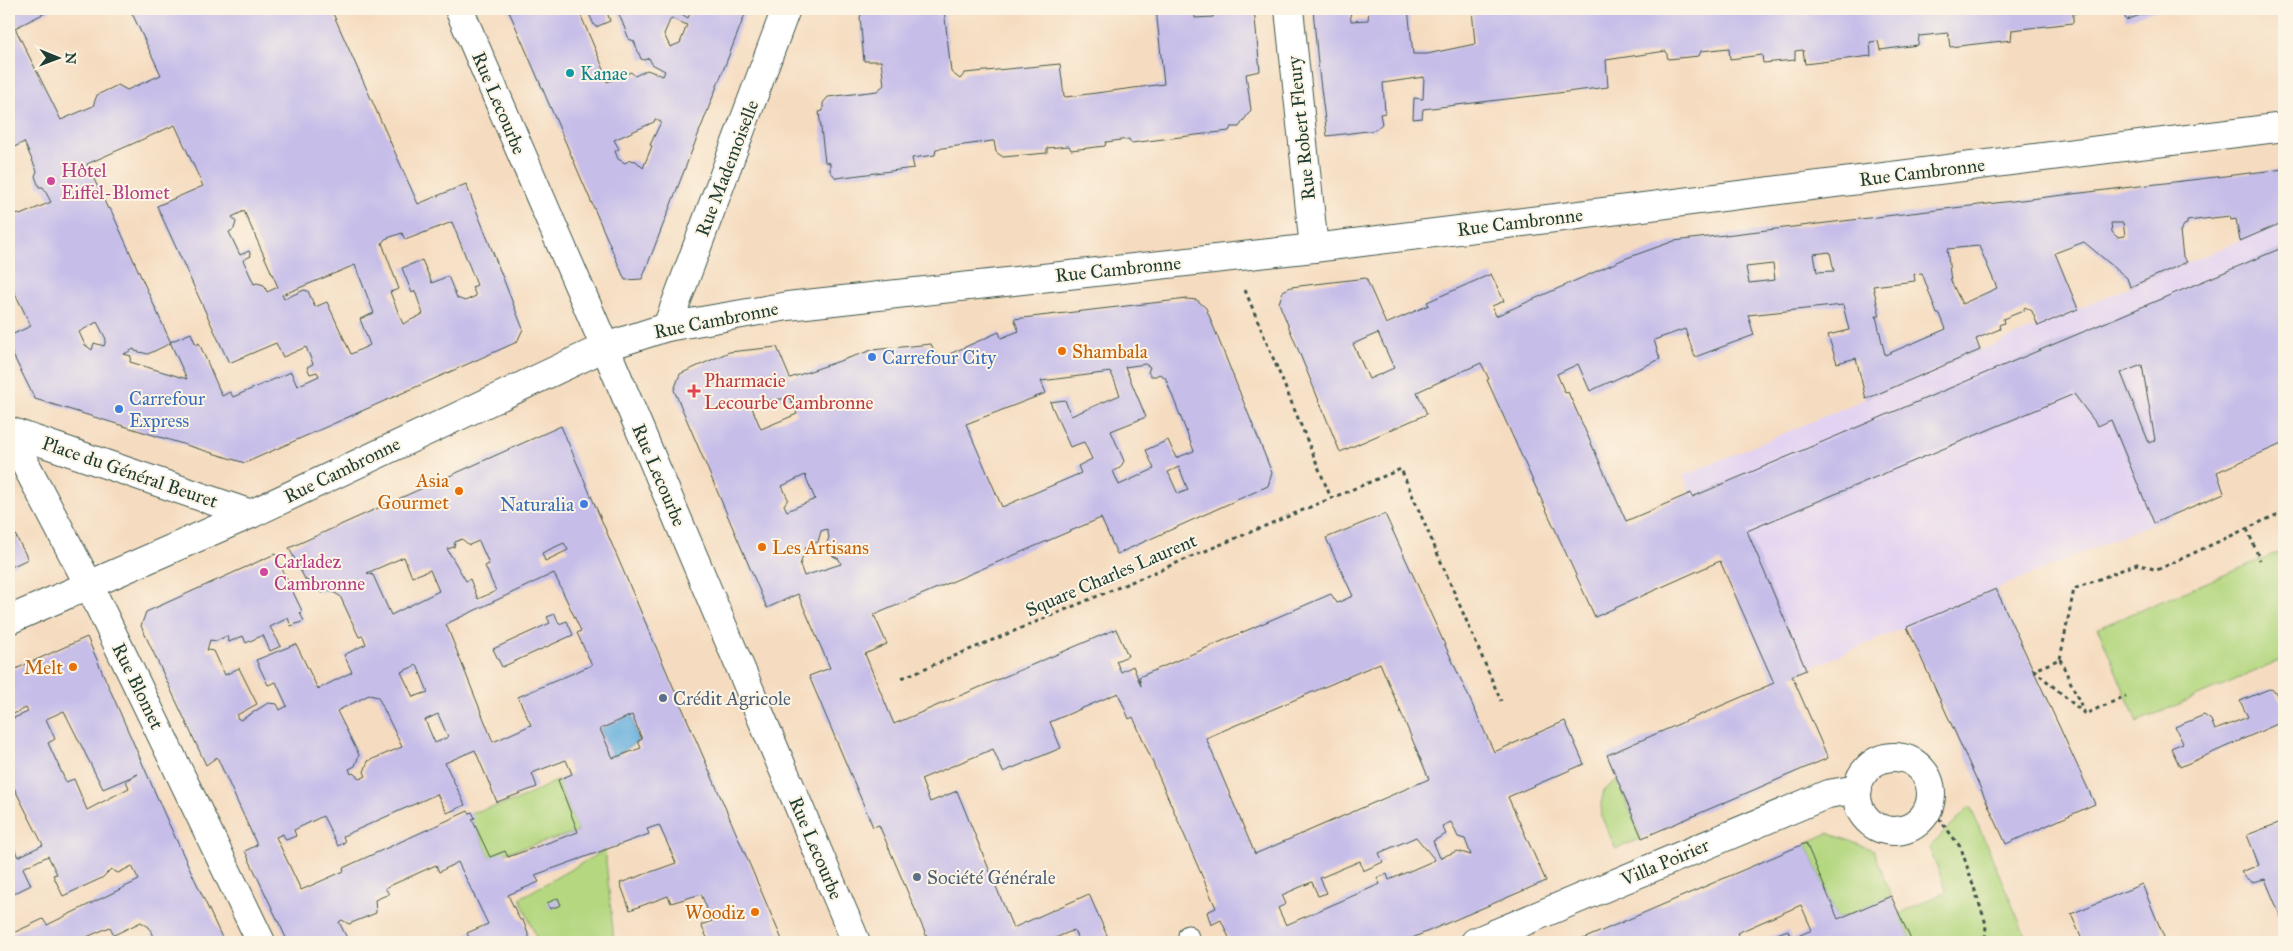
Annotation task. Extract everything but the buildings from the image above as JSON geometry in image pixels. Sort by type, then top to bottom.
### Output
[{"type":"street","name":"Rue Lecourbe","points":[[459,9],[605,347],[856,942]]},
{"type":"street","name":"Rue Mademoiselle","points":[[667,327],[786,9]]},
{"type":"street","name":"Rue Robert Fleury","points":[[1289,9],[1314,248]]},
{"type":"street","name":"Rue Cambronne","points":[[9,620],[251,514],[605,347],[667,327],[788,306],[1314,248],[2284,126]]},
{"type":"street","name":"Place du Général Beuret","points":[[9,432],[251,514]]},
{"type":"street","name":"Rue Blomet","points":[[9,432],[89,585],[261,942]]},
{"type":"street","points":[[1890,757],[1903,758],[1918,767],[1929,781],[1931,793],[1929,806],[1924,816],[1915,825],[1904,830],[1880,828],[1870,822],[1858,801],[1861,777],[1869,767],[1890,757]]},
{"type":"street","name":"Villa Poirier","points":[[1475,942],[1828,794],[1858,789]]},
{"type":"path","points":[[1242,285],[1331,498]]},
{"type":"path","name":"Square Charles Laurent","points":[[902,678],[1401,469],[1501,700]]},
{"type":"path","points":[[2085,714],[2060,659],[2074,590],[2137,564],[2157,570],[2276,514],[2284,518]]},
{"type":"path","points":[[2247,529],[2260,560]]},
{"type":"path","points":[[2060,659],[2034,670],[2085,714]]},
{"type":"path","points":[[2085,714],[2126,696]]},
{"type":"path","points":[[1929,806],[1961,848],[1986,924],[1985,942]]},
{"type":"shaded area","points":[[2284,222],[2284,443],[2217,472],[2224,493],[1774,683],[1683,476]]},
{"type":"green space","points":[[2281,551],[2284,559],[2284,659],[2137,722],[2098,628]]},
{"type":"green space","points":[[558,780],[578,832],[490,857],[469,813],[516,801]]},
{"type":"green space","points":[[1617,780],[1642,838],[1616,849],[1602,818],[1601,804],[1604,790]]},
{"type":"green space","points":[[1970,806],[2028,942],[1912,942],[1899,914],[1947,891],[1929,848]]},
{"type":"green space","points":[[1828,833],[1874,850],[1891,896],[1838,919],[1806,843]]},
{"type":"green space","points":[[605,850],[614,942],[538,942],[520,898]]},
{"type":"water","points":[[632,715],[638,741],[613,758],[600,729]]},
{"type":"place","name":"Kanae","points":[[570,73]]},
{"type":"place","name":"Hôtel Eiffel-Blomet","points":[[51,181]]},
{"type":"place","name":"Shambala","points":[[1062,351]]},
{"type":"place","name":"Carrefour City","points":[[872,357]]},
{"type":"place","name":"Pharmacie Lecourbe Cambronne","points":[[694,391]]},
{"type":"place","name":"Carrefour Express","points":[[119,409]]},
{"type":"place","name":"Asia Gourmet","points":[[459,491]]},
{"type":"place","name":"Naturalia","points":[[584,504]]},
{"type":"place","name":"Les Artisans","points":[[762,547]]},
{"type":"place","name":"Carladez Cambronne","points":[[264,572]]},
{"type":"place","name":"Melt","points":[[73,667]]},
{"type":"place","name":"Crédit Agricole","points":[[663,698]]},
{"type":"place","name":"Société Générale","points":[[917,877]]},
{"type":"place","name":"Woodiz","points":[[755,912]]}]
